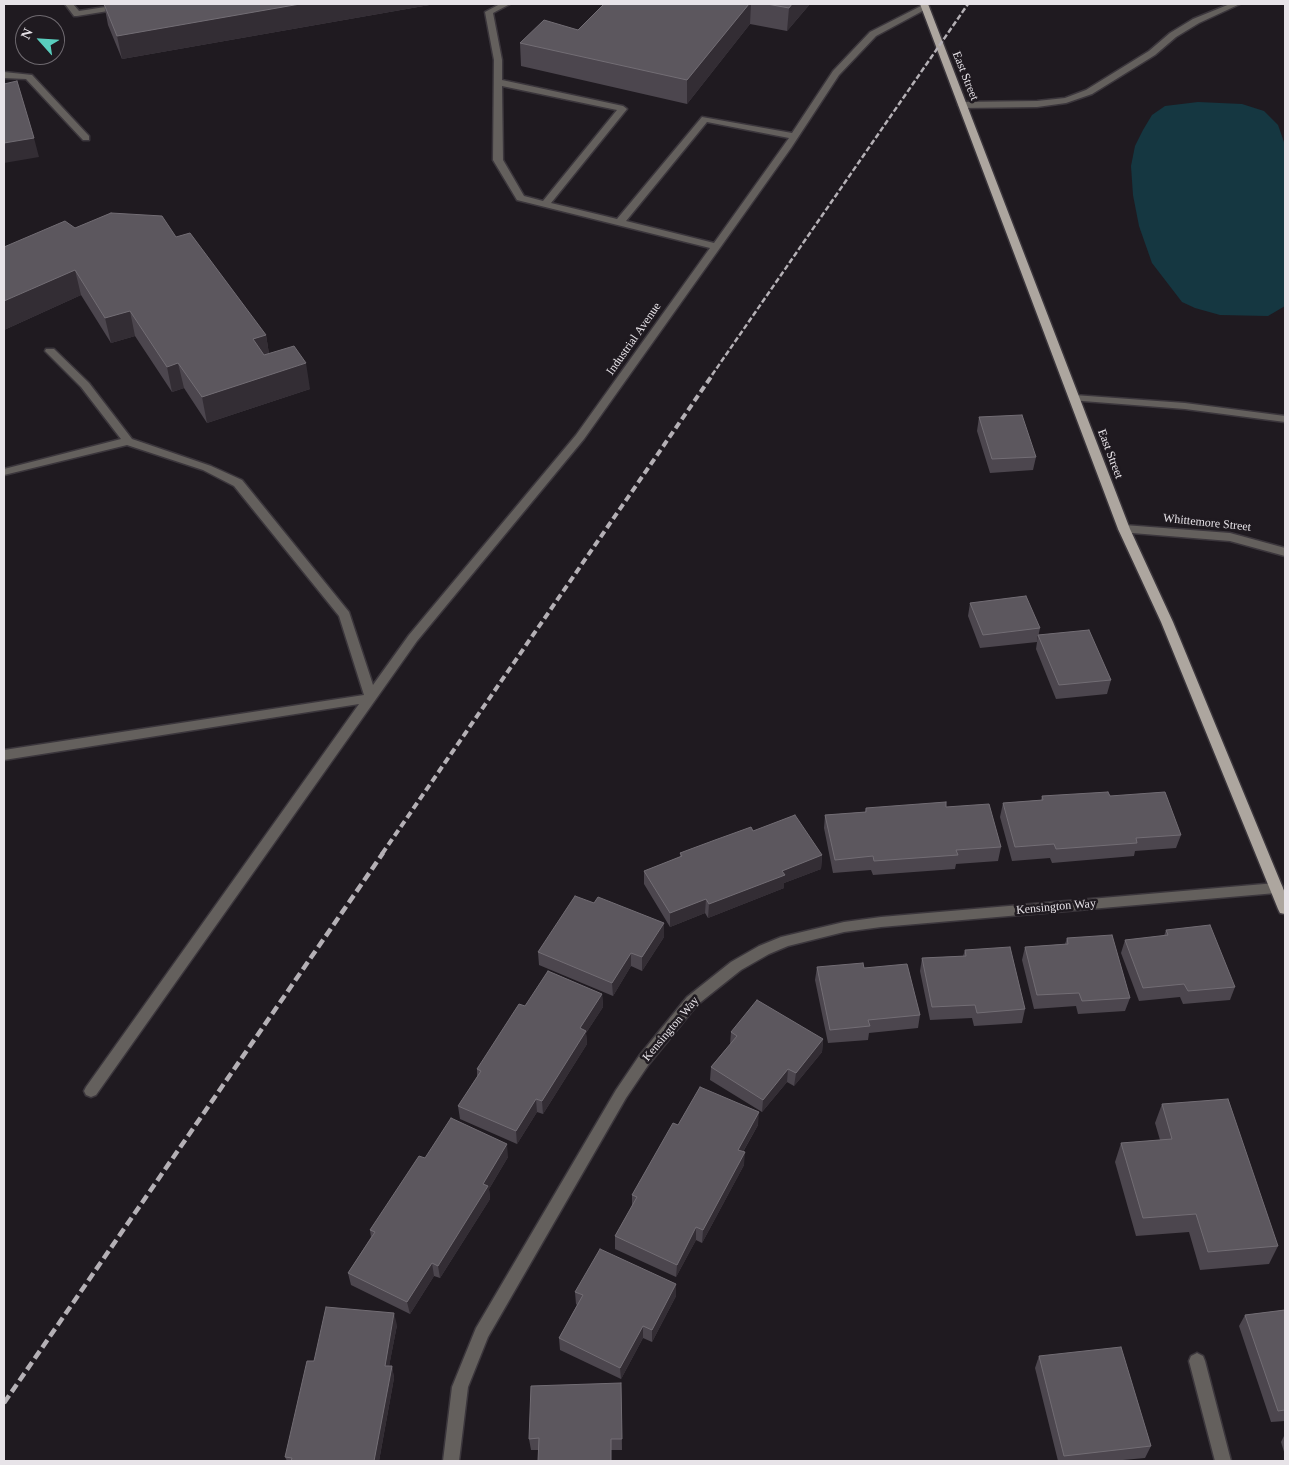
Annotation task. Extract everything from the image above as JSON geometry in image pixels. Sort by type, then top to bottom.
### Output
[{"type":"main road","name":"East Street","points":[[924,6],[1124,529],[1167,622],[1285,909]]},
{"type":"street","points":[[69,4],[77,14],[139,4]]},
{"type":"street","points":[[506,4],[489,12],[498,60],[498,160],[520,198],[715,246]]},
{"type":"street","points":[[962,105],[1036,104],[1066,100],[1089,92],[1152,52],[1173,35],[1196,21],[1236,4]]},
{"type":"street","name":"Industrial Avenue","points":[[91,1091],[413,638],[580,437],[794,136],[836,73],[858,49],[879,31],[924,6]]},
{"type":"street","points":[[4,75],[29,77],[86,138]]},
{"type":"street","points":[[498,82],[623,109],[544,204]]},
{"type":"street","points":[[619,223],[706,119],[794,136]]},
{"type":"street","points":[[50,351],[85,385],[128,441]]},
{"type":"street","points":[[1074,398],[1185,406],[1285,419]]},
{"type":"street","points":[[4,472],[128,441],[207,468],[238,483],[345,615],[371,698],[4,754]]},
{"type":"street","name":"Whittemore Street","points":[[1124,529],[1230,537],[1252,541],[1285,552]]},
{"type":"street","name":"Kensington Way","points":[[451,1461],[460,1387],[482,1334],[621,1094],[644,1060],[692,1000],[736,966],[764,950],[786,941],[844,927],[881,922],[1276,888]]},
{"type":"street","points":[[1197,1361],[1223,1461]]},
{"type":"water","points":[[1198,102],[1242,104],[1264,111],[1278,125],[1285,145],[1285,306],[1268,316],[1220,315],[1182,302],[1152,263],[1139,226],[1133,195],[1131,166],[1135,146],[1152,115],[1165,106]]},
{"type":"building","points":[[104,4],[300,4],[117,36]]},
{"type":"building","points":[[604,4],[749,4],[687,80],[520,43],[544,20],[578,30]]},
{"type":"building","points":[[767,4],[792,4],[789,8]]},
{"type":"building","points":[[17,81],[34,138],[4,143],[4,84]]},
{"type":"building","points":[[111,213],[162,216],[176,237],[190,233],[266,335],[253,339],[264,355],[294,346],[306,363],[202,397],[178,363],[167,367],[130,311],[105,318],[75,270],[4,301],[4,247],[65,221],[75,228]]},
{"type":"building","points":[[1022,415],[1036,457],[992,459],[979,417]]},
{"type":"building","points":[[1026,596],[1040,628],[983,635],[970,603]]},
{"type":"building","points":[[1089,630],[1111,680],[1059,685],[1038,635]]},
{"type":"building","points":[[1108,792],[1110,796],[1165,792],[1181,835],[1136,838],[1137,843],[1056,849],[1054,844],[1015,847],[1003,803],[1043,800],[1042,796]]},
{"type":"building","points":[[946,802],[946,807],[989,804],[1001,847],[956,850],[958,855],[874,861],[873,856],[835,860],[825,815],[866,812],[866,808]]},
{"type":"building","points":[[795,815],[822,855],[782,871],[785,875],[709,904],[706,899],[670,913],[644,871],[682,856],[680,853],[715,840],[751,827],[753,831]]},
{"type":"building","points":[[575,896],[594,903],[598,897],[664,923],[642,957],[631,953],[612,983],[538,952]]},
{"type":"building","points":[[1210,925],[1235,987],[1188,991],[1184,984],[1143,988],[1125,940],[1168,935],[1166,930]]},
{"type":"building","points":[[1112,935],[1130,998],[1082,1001],[1079,993],[1037,995],[1025,947],[1068,944],[1067,938]]},
{"type":"building","points":[[1010,947],[1025,1009],[977,1013],[975,1005],[932,1007],[922,958],[966,956],[965,950]]},
{"type":"building","points":[[863,963],[864,968],[907,964],[920,1015],[868,1020],[870,1026],[830,1030],[817,967]]},
{"type":"building","points":[[548,971],[602,994],[580,1028],[586,1031],[542,1101],[536,1099],[516,1131],[458,1106],[481,1071],[477,1069],[519,1004],[525,1006]]},
{"type":"building","points":[[757,1000],[823,1039],[796,1073],[788,1069],[763,1100],[711,1067],[737,1036],[731,1032]]},
{"type":"building","points":[[700,1087],[759,1112],[738,1150],[745,1152],[703,1230],[696,1227],[677,1265],[615,1236],[637,1197],[632,1195],[673,1123],[678,1125]]},
{"type":"building","points":[[1228,1099],[1278,1246],[1208,1252],[1196,1214],[1143,1218],[1121,1143],[1172,1139],[1162,1104]]},
{"type":"building","points":[[451,1118],[507,1144],[483,1184],[488,1186],[438,1266],[432,1263],[407,1302],[348,1273],[375,1232],[370,1230],[419,1156],[425,1158]]},
{"type":"building","points":[[600,1249],[676,1284],[652,1330],[643,1326],[620,1368],[559,1338],[583,1295],[575,1292]]},
{"type":"building","points":[[326,1307],[394,1313],[385,1366],[392,1366],[374,1461],[291,1461],[292,1458],[285,1457],[307,1361],[314,1361]]},
{"type":"building","points":[[1285,1310],[1285,1410],[1278,1411],[1245,1315]]},
{"type":"building","points":[[1121,1347],[1151,1446],[1064,1456],[1039,1356]]},
{"type":"building","points":[[621,1383],[622,1439],[611,1439],[611,1461],[538,1461],[539,1438],[529,1439],[531,1386]]},
{"type":"railway","points":[[712,375],[968,4]]},
{"type":"railway","points":[[382,854],[713,374]]},
{"type":"railway","points":[[4,1403],[383,853]]}]
